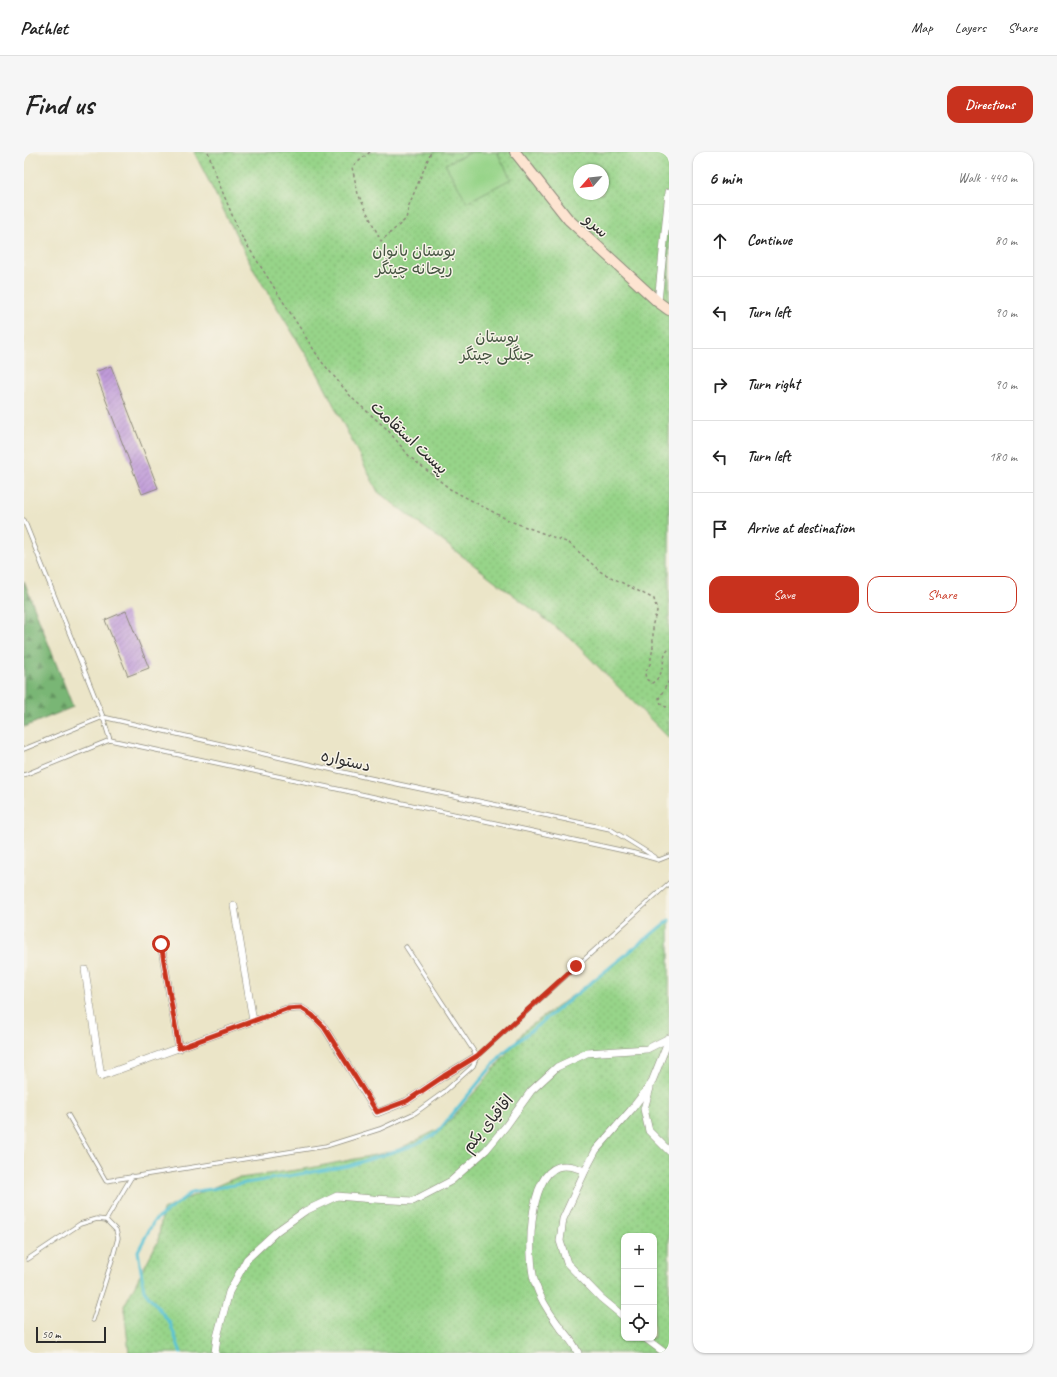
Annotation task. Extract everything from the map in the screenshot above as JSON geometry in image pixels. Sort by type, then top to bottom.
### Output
[{"type":"street","name":"سرو","points":[[515,152],[568,219],[658,302],[669,310]]},
{"type":"street","points":[[658,302],[669,192]]},
{"type":"street","points":[[234,906],[253,1021]]},
{"type":"street","points":[[161,944],[179,1048]]},
{"type":"street","points":[[85,970],[101,1076],[286,1009],[301,1008],[312,1015],[324,1027],[377,1112],[407,1101],[477,1056]]},
{"type":"street","points":[[669,1038],[651,1084],[644,1109],[649,1131],[669,1151]]},
{"type":"street","name":"اقاقیای یکم","points":[[215,1353],[217,1337],[229,1292],[247,1259],[277,1231],[306,1211],[337,1196],[413,1201],[451,1182],[486,1150],[506,1126],[531,1091],[557,1067],[587,1053],[647,1049],[669,1038]]},
{"type":"street","points":[[621,1315],[601,1298],[567,1263],[560,1241],[562,1219],[596,1150],[631,1110],[651,1084]]},
{"type":"street","points":[[578,1353],[569,1337],[557,1324],[543,1303],[535,1283],[531,1263],[530,1246],[531,1230],[538,1190],[546,1174],[558,1167],[571,1166],[585,1170]]},
{"type":"street","points":[[648,1341],[665,1353]]},
{"type":"lane","points":[[24,520],[103,718],[110,740]]},
{"type":"lane","points":[[24,749],[103,718]]},
{"type":"lane","name":"دستواره","points":[[103,718],[360,776],[610,829],[659,860]]},
{"type":"lane","points":[[24,774],[110,740],[659,860],[669,856]]},
{"type":"lane","points":[[68,1115],[106,1181],[326,1146],[380,1129],[415,1113],[444,1092],[473,1066],[477,1056],[669,883]]},
{"type":"lane","points":[[406,947],[477,1056]]},
{"type":"lane","points":[[106,1220],[132,1176]]},
{"type":"lane","points":[[28,1259],[80,1224],[97,1219],[106,1220],[116,1230],[118,1238],[93,1320]]},
{"type":"path","name":"پیست استقامت","points":[[208,152],[218,181],[240,234],[321,361],[353,400],[387,429],[410,457],[450,489],[510,521],[569,543],[601,572],[654,599],[657,611],[653,623],[653,647],[650,664],[645,673],[646,679],[652,683],[658,679],[662,671],[666,652],[669,649]]},
{"type":"path","points":[[370,152],[352,166],[358,194],[381,241],[406,219],[409,205],[431,152]]},
{"type":"path","points":[[669,681],[659,698],[661,704],[666,707],[669,705]]},
{"type":"green space","name":"بوستان جنگلی چیتگر","points":[[194,152],[669,152],[669,738],[570,638],[378,492],[317,372],[255,272]]},
{"type":"green space","points":[[472,152],[497,152],[511,179],[467,202],[445,164]]},
{"type":"green space","points":[[24,581],[73,707],[24,727]]},
{"type":"green space","points":[[669,919],[669,1353],[129,1353],[124,1306],[158,1241],[163,1210],[233,1179],[310,1168],[395,1151],[445,1126],[482,1084],[525,1030],[637,946]]},
{"type":"building","points":[[111,366],[158,488],[142,494],[95,372]]},
{"type":"building","points":[[126,611],[149,668],[128,676],[105,620]]},
{"type":"waterway","points":[[181,1353],[170,1323],[144,1290],[138,1251],[154,1221],[192,1192],[348,1166],[412,1146],[436,1134],[503,1053],[669,920]]},
{"type":"route","points":[[161,944],[179,1048],[286,1009],[301,1008],[312,1015],[324,1027],[377,1112],[407,1101],[477,1056],[576,966]]},
{"type":"park label","name":"بوستان بانوان ریحانه چیتگر","points":[[414,259]]}]
